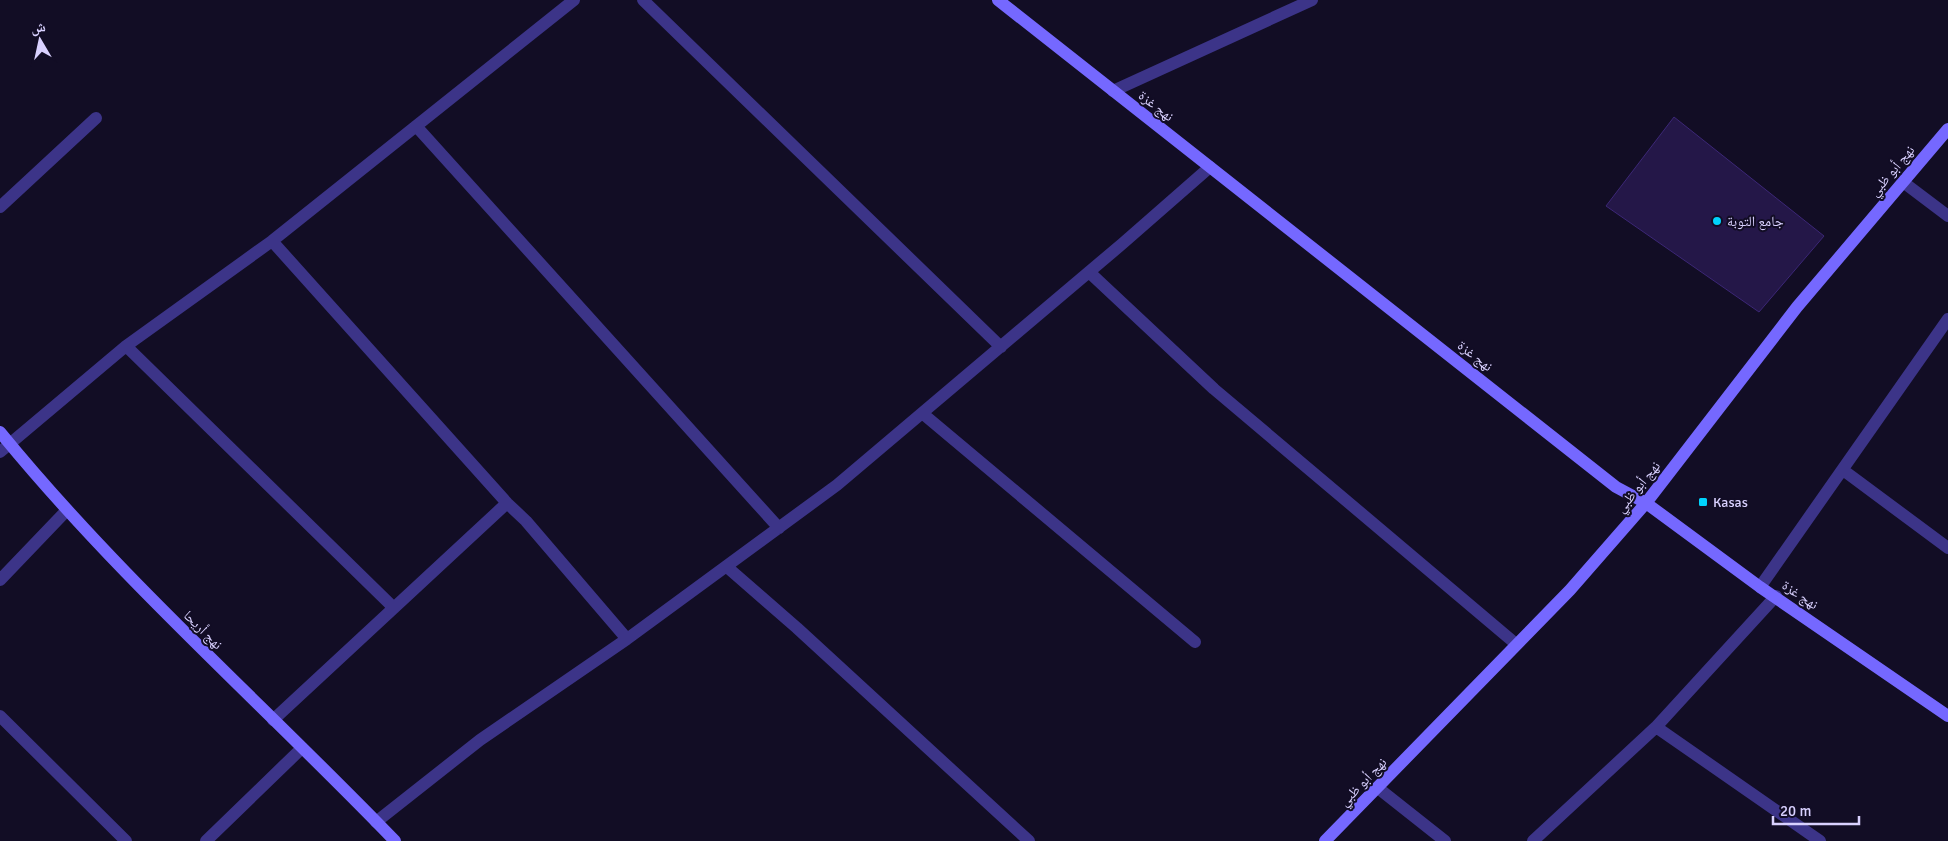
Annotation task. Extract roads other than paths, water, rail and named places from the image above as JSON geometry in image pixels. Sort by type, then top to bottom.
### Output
[{"type":"street","points":[[5,448],[126,346],[272,241],[574,0]]},
{"type":"street","points":[[643,0],[1001,347]]},
{"type":"street","name":"نهج غزة","points":[[998,0],[1616,487],[1646,503],[1760,587],[1776,596],[1948,716]]},
{"type":"street","points":[[1113,91],[1312,0]]},
{"type":"street","points":[[0,206],[96,118]]},
{"type":"street","points":[[416,126],[779,528]]},
{"type":"street","name":"نهج أبو ظبي","points":[[1325,841],[1570,590],[1646,503],[1797,307],[1948,129]]},
{"type":"street","points":[[376,822],[480,740],[627,639],[836,486],[1210,167]]},
{"type":"street","points":[[1903,182],[1948,216]]},
{"type":"street","points":[[272,241],[507,503],[526,521],[627,639]]},
{"type":"street","points":[[1089,272],[1214,389],[1516,644]]},
{"type":"street","points":[[1760,587],[1948,319]]},
{"type":"street","points":[[126,346],[394,608]]},
{"type":"street","points":[[922,413],[1195,642]]},
{"type":"street","name":"نهج أريحا","points":[[0,432],[5,448],[67,510],[171,620],[394,841]]},
{"type":"street","points":[[1843,470],[1948,548]]},
{"type":"street","points":[[273,720],[507,503]]},
{"type":"street","points":[[0,580],[67,510]]},
{"type":"street","points":[[726,567],[797,628],[1030,841]]},
{"type":"street","points":[[1533,841],[1656,727],[1776,596]]},
{"type":"street","points":[[0,716],[126,841]]},
{"type":"street","points":[[1656,727],[1820,841]]},
{"type":"street","points":[[206,841],[302,748]]},
{"type":"street","points":[[1378,788],[1445,841]]},
{"type":"place","name":"جامع التوبة","points":[[1717,221]]},
{"type":"place","name":"Kasas","points":[[1703,502]]}]
